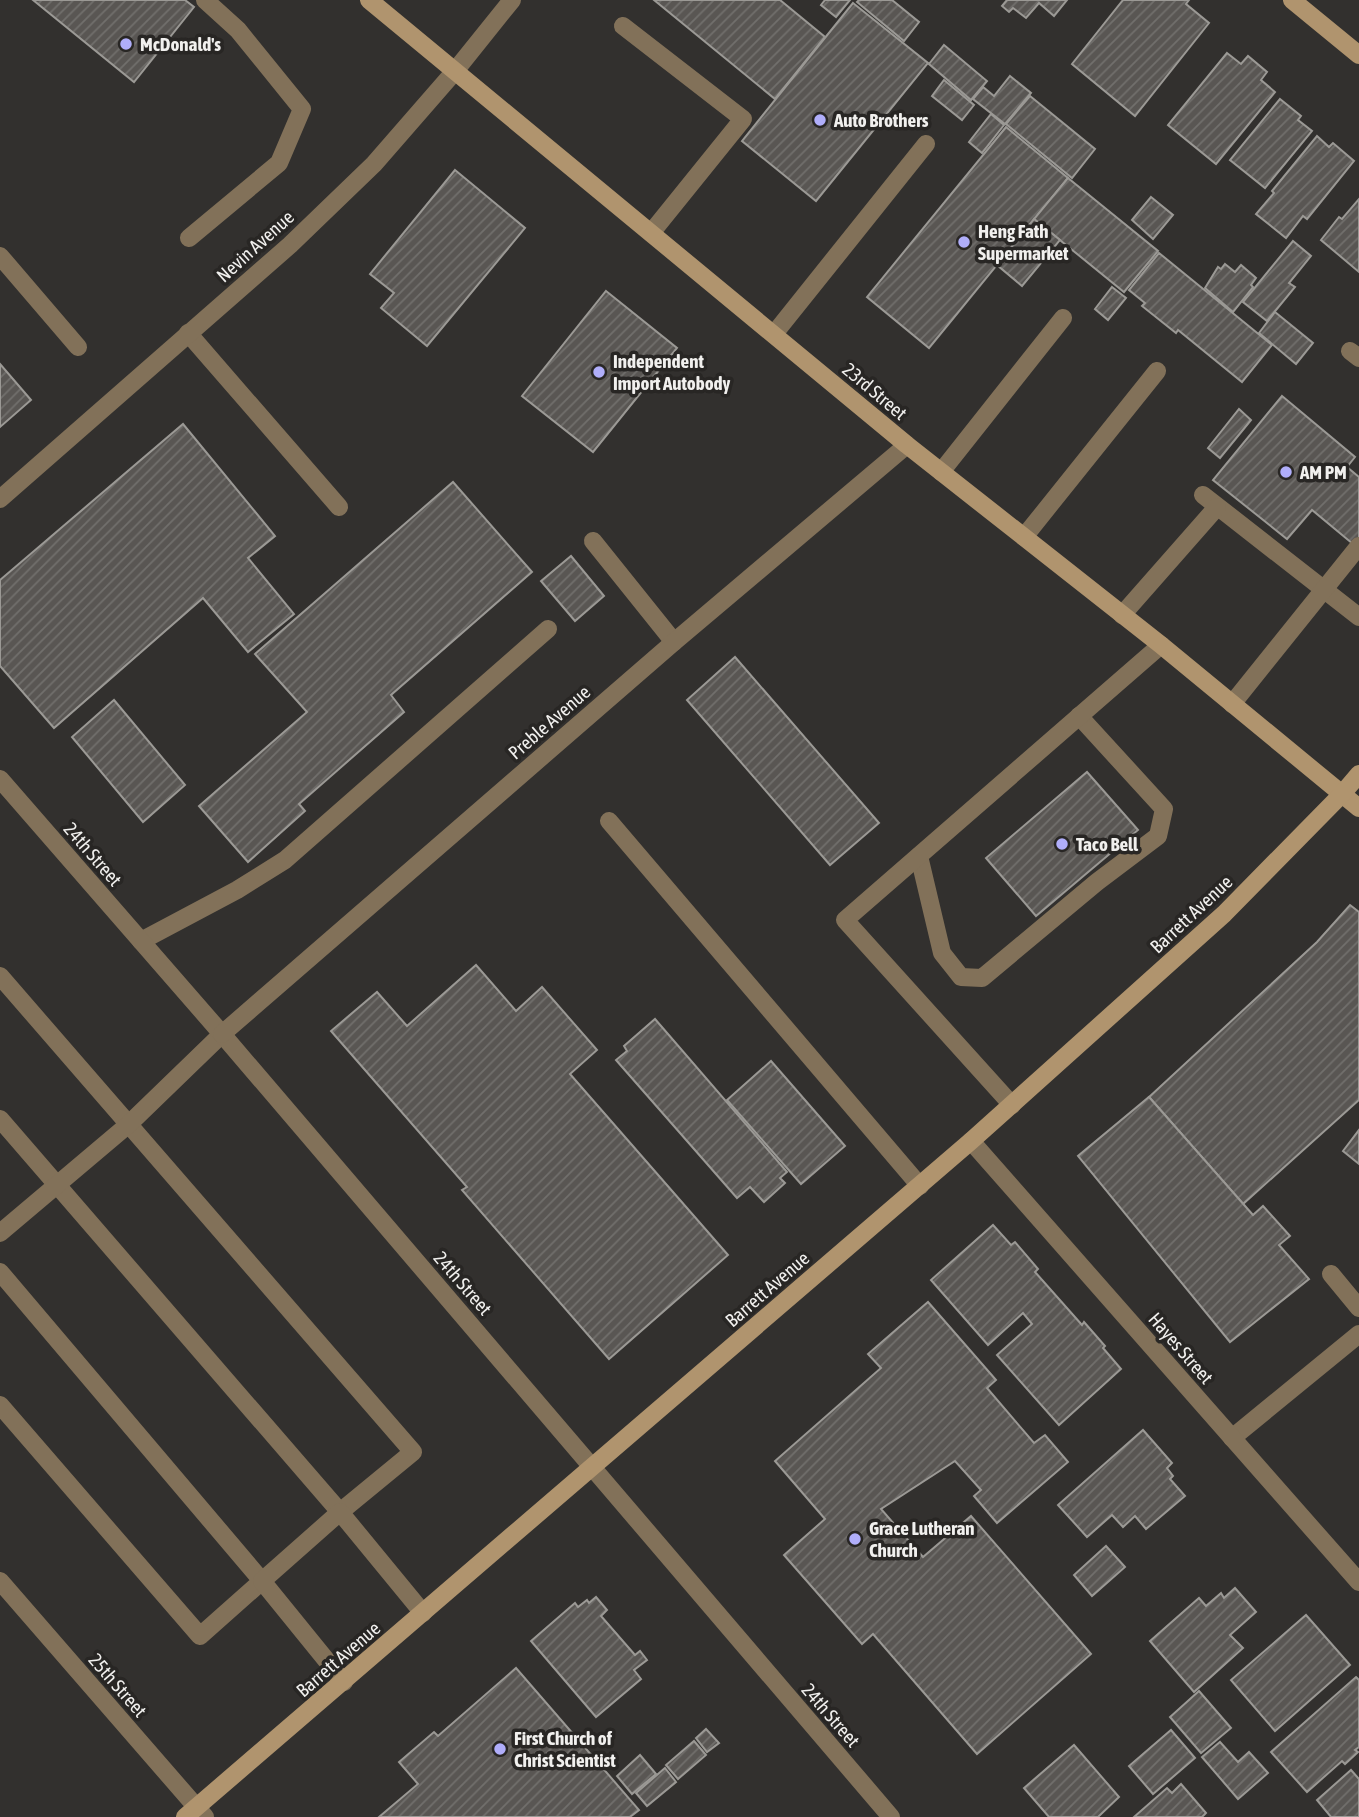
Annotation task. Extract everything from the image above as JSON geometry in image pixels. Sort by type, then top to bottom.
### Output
[{"type":"main road","name":"23rd Street","points":[[369,0],[907,445],[1161,645],[1359,808]]},
{"type":"main road","points":[[1292,0],[1359,55]]},
{"type":"main road","name":"Barrett Avenue","points":[[195,1814],[423,1613],[1012,1105],[1224,914],[1359,774]]},
{"type":"street","points":[[189,238],[279,163],[302,109],[238,30],[205,0]]},
{"type":"street","name":"Nevin Avenue","points":[[0,499],[290,245],[374,164],[512,0]]},
{"type":"street","points":[[623,26],[743,119],[651,233]]},
{"type":"street","points":[[774,334],[926,144]]},
{"type":"street","points":[[0,256],[78,347]]},
{"type":"street","points":[[942,472],[1063,318]]},
{"type":"street","points":[[188,333],[339,507]]},
{"type":"street","points":[[1024,537],[1157,371]]},
{"type":"street","name":"Preble Avenue","points":[[0,1233],[129,1124],[222,1034],[674,642],[907,445]]},
{"type":"street","points":[[1203,495],[1359,617]]},
{"type":"street","points":[[1122,615],[1217,507]]},
{"type":"street","points":[[593,541],[674,642]]},
{"type":"street","points":[[1232,704],[1359,546]]},
{"type":"street","points":[[141,941],[237,890],[285,860],[548,629]]},
{"type":"street","points":[[1012,1105],[845,920],[1161,645]]},
{"type":"street","points":[[919,856],[942,953],[961,977],[982,978],[1097,882],[1158,836],[1164,810],[1079,716]]},
{"type":"street","name":"24th Street","points":[[0,779],[222,1034],[891,1817]]},
{"type":"street","points":[[609,821],[920,1186]]},
{"type":"street","points":[[0,976],[413,1452],[340,1512],[200,1636],[0,1405]]},
{"type":"street","points":[[0,1119],[340,1512],[423,1613]]},
{"type":"street","name":"Hayes Street","points":[[971,1141],[1359,1582]]},
{"type":"street","points":[[0,1272],[262,1581],[344,1682]]},
{"type":"street","points":[[1331,1274],[1359,1308]]},
{"type":"street","points":[[1232,1438],[1359,1334]]},
{"type":"street","name":"25th Street","points":[[0,1581],[195,1814]]},
{"type":"building","name":"McDonald's","points":[[33,0],[185,0],[194,7],[134,82]]},
{"type":"building","points":[[654,0],[780,0],[825,37],[775,99]]},
{"type":"building","points":[[825,0],[850,0],[836,17],[821,5]]},
{"type":"building","points":[[892,0],[919,22],[904,41],[857,2]]},
{"type":"building","points":[[1007,0],[1067,0],[1054,16],[1039,3],[1026,18],[1013,8],[1009,12],[1002,6]]},
{"type":"building","points":[[1123,0],[1189,0],[1186,4],[1209,23],[1135,116],[1072,64]]},
{"type":"building","name":"Auto Brothers","points":[[853,3],[928,63],[816,201],[742,141]]},
{"type":"building","points":[[944,45],[987,81],[971,100],[929,64]]},
{"type":"building","points":[[1227,53],[1241,64],[1248,56],[1267,72],[1261,80],[1275,92],[1216,164],[1168,125]]},
{"type":"building","points":[[1010,76],[1031,93],[1005,124],[973,99],[983,87],[994,96]]},
{"type":"building","points":[[944,80],[974,105],[962,120],[932,96]]},
{"type":"building","points":[[1030,96],[1095,149],[1072,178],[1006,124]]},
{"type":"building","points":[[1280,99],[1301,116],[1298,120],[1312,131],[1265,188],[1230,160]]},
{"type":"building","points":[[991,114],[1004,125],[982,153],[969,142]]},
{"type":"building","name":"Heng Fath Supermarket","points":[[1006,127],[1068,178],[929,348],[867,297]]},
{"type":"building","points":[[1317,136],[1329,147],[1333,143],[1354,161],[1307,219],[1303,216],[1286,238],[1256,214]]},
{"type":"building","points":[[455,170],[525,228],[427,346],[381,308],[394,293],[370,274]]},
{"type":"building","points":[[1068,178],[1158,251],[1124,292],[1034,219]]},
{"type":"building","points":[[1151,197],[1173,215],[1153,239],[1132,220]]},
{"type":"building","points":[[1359,199],[1359,272],[1321,240],[1339,217],[1342,219]]},
{"type":"building","points":[[1034,219],[1060,240],[1022,286],[997,265]]},
{"type":"building","points":[[1293,241],[1311,256],[1289,283],[1295,287],[1267,321],[1243,302]]},
{"type":"building","points":[[1159,253],[1272,345],[1242,382],[1178,330],[1176,333],[1142,306],[1145,303],[1129,290]]},
{"type":"building","points":[[1225,264],[1235,272],[1241,265],[1256,278],[1251,285],[1253,287],[1233,312],[1205,288],[1218,267],[1221,269]]},
{"type":"building","points":[[1112,287],[1126,298],[1108,320],[1095,309]]},
{"type":"building","name":"Independent Import Autobody","points":[[606,291],[677,348],[593,452],[522,396]]},
{"type":"building","points":[[1275,312],[1313,343],[1296,364],[1259,333]]},
{"type":"building","points":[[0,364],[31,400],[0,427]]},
{"type":"building","name":"AM PM","points":[[1282,396],[1355,457],[1347,467],[1359,477],[1359,549],[1312,510],[1287,539],[1213,480]]},
{"type":"building","points":[[1239,409],[1251,420],[1220,458],[1208,448]]},
{"type":"building","points":[[183,424],[275,536],[248,558],[294,614],[248,652],[203,598],[54,728],[0,666],[0,580]]},
{"type":"building","points":[[453,482],[532,572],[391,695],[404,712],[299,804],[305,811],[248,862],[199,806],[307,712],[255,654]]},
{"type":"building","points":[[571,556],[604,596],[575,621],[541,581]]},
{"type":"building","points":[[735,657],[879,823],[830,865],[687,700]]},
{"type":"building","points":[[114,700],[185,785],[143,822],[72,737]]},
{"type":"building","name":"Taco Bell","points":[[1087,772],[1138,830],[1036,916],[986,858]]},
{"type":"building","points":[[1350,905],[1359,912],[1359,1100],[1243,1204],[1149,1097],[1317,942]]},
{"type":"building","points":[[476,965],[516,1011],[542,987],[597,1050],[570,1074],[728,1255],[609,1359],[462,1190],[467,1187],[331,1031],[377,992],[407,1026]]},
{"type":"building","points":[[655,1019],[787,1172],[780,1178],[785,1183],[764,1202],[750,1187],[737,1198],[616,1060],[627,1051],[624,1046]]},
{"type":"building","points":[[771,1061],[845,1146],[801,1184],[727,1100]]},
{"type":"building","points":[[1149,1097],[1253,1215],[1263,1206],[1290,1236],[1279,1245],[1309,1279],[1230,1342],[1078,1156]]},
{"type":"building","points":[[1359,1130],[1359,1164],[1343,1151]]},
{"type":"building","points":[[993,1225],[1011,1245],[1015,1242],[1038,1269],[1035,1272],[1082,1325],[1084,1322],[1121,1369],[1059,1425],[997,1355],[1032,1324],[1023,1313],[988,1345],[931,1280]]},
{"type":"building","name":"Grace Lutheran Church","points":[[928,1302],[996,1380],[987,1388],[1034,1443],[1045,1435],[1068,1462],[997,1523],[974,1496],[981,1490],[955,1461],[881,1509],[923,1557],[971,1516],[1091,1654],[977,1754],[873,1634],[862,1644],[784,1555],[825,1519],[775,1461],[881,1368],[868,1354]]},
{"type":"building","points":[[1143,1430],[1172,1463],[1167,1468],[1173,1476],[1170,1479],[1185,1496],[1146,1529],[1135,1516],[1123,1527],[1112,1515],[1087,1537],[1058,1505]]},
{"type":"building","points":[[1106,1546],[1125,1567],[1092,1596],[1074,1575]]},
{"type":"building","points":[[1235,1588],[1256,1612],[1230,1635],[1243,1648],[1194,1692],[1150,1641],[1199,1598],[1206,1606],[1221,1593],[1224,1598]]},
{"type":"building","points":[[596,1597],[607,1610],[601,1616],[635,1655],[640,1651],[647,1660],[634,1670],[641,1679],[596,1717],[531,1641],[575,1603],[578,1607]]},
{"type":"building","points":[[1306,1615],[1350,1665],[1275,1731],[1231,1680]]},
{"type":"building","name":"First Church of Christ Scientist","points":[[516,1668],[639,1810],[630,1817],[379,1817],[418,1784],[399,1762],[434,1732],[438,1736]]},
{"type":"building","points":[[1356,1677],[1359,1680],[1359,1747],[1355,1750],[1358,1752],[1345,1764],[1342,1761],[1307,1792],[1271,1752]]},
{"type":"building","points":[[1199,1691],[1231,1728],[1201,1753],[1170,1717]]},
{"type":"building","points":[[706,1729],[719,1743],[707,1752],[696,1738]]},
{"type":"building","points":[[1171,1730],[1195,1758],[1153,1794],[1129,1766]]},
{"type":"building","points":[[694,1741],[706,1755],[678,1779],[666,1765]]},
{"type":"building","points":[[1220,1742],[1238,1762],[1249,1752],[1268,1773],[1238,1799],[1202,1757]]},
{"type":"building","points":[[1074,1745],[1119,1797],[1098,1817],[1049,1817],[1024,1788]]},
{"type":"building","points":[[640,1755],[656,1774],[632,1794],[617,1776]]},
{"type":"building","points":[[665,1768],[676,1782],[647,1806],[636,1793]]},
{"type":"building","points":[[1351,1770],[1359,1779],[1359,1817],[1331,1817],[1317,1800]]},
{"type":"building","points":[[1181,1784],[1206,1813],[1202,1817],[1134,1817],[1167,1788],[1172,1793]]},
{"type":"place","name":"McDonald's","points":[[126,44]]},
{"type":"place","name":"Auto Brothers","points":[[820,120]]},
{"type":"place","name":"Heng Fath Supermarket","points":[[964,242]]},
{"type":"place","name":"Independent Import Autobody","points":[[599,372]]},
{"type":"place","name":"AM PM","points":[[1286,472]]},
{"type":"place","name":"Taco Bell","points":[[1062,844]]},
{"type":"place","name":"Grace Lutheran Church","points":[[855,1539]]},
{"type":"place","name":"First Church of Christ Scientist","points":[[500,1749]]}]
